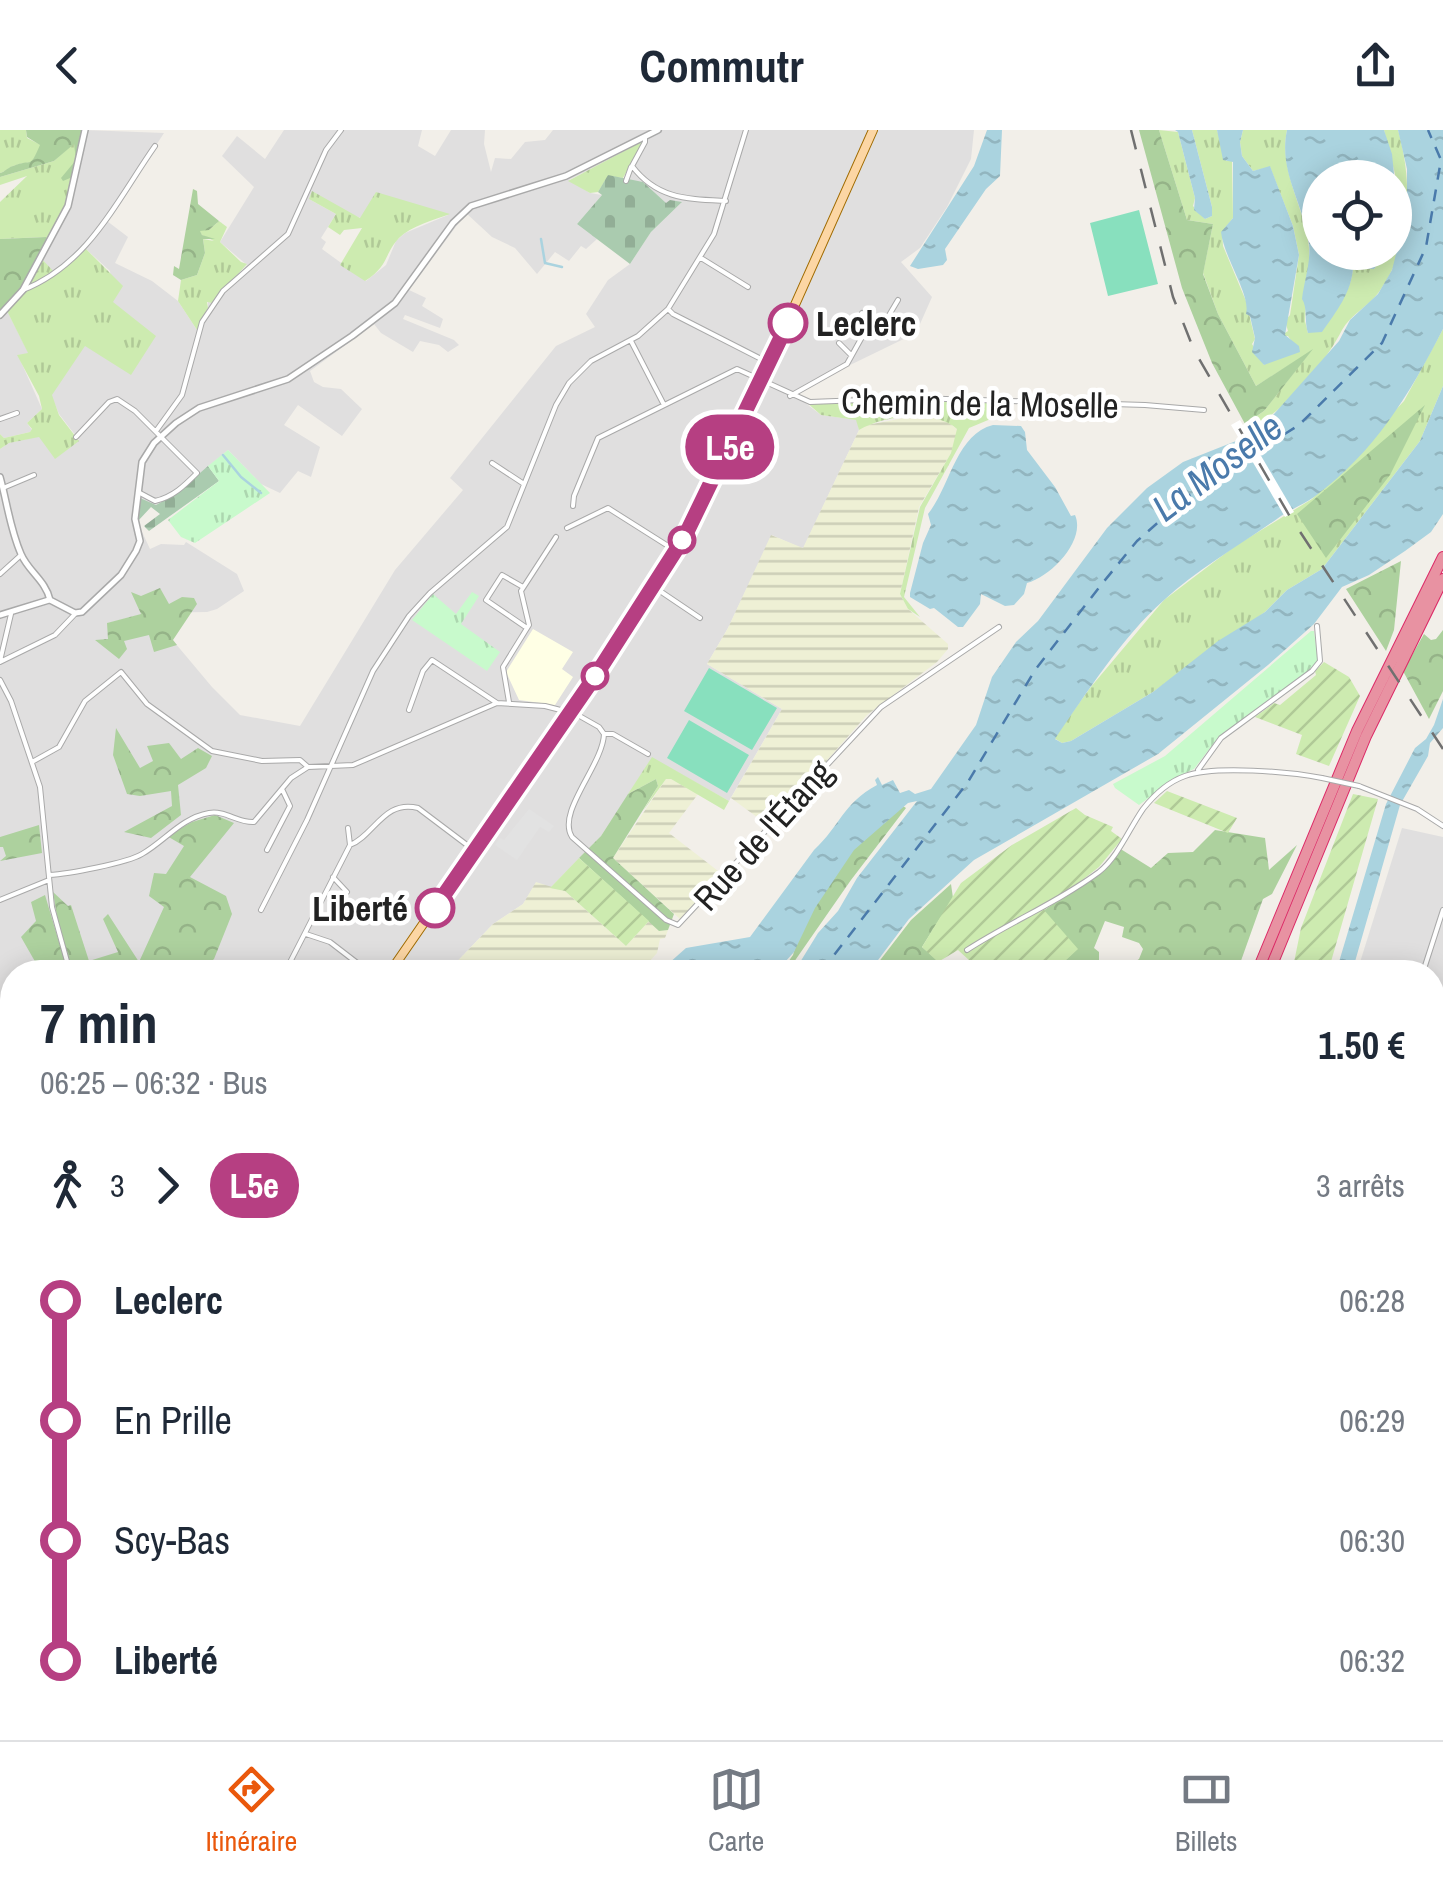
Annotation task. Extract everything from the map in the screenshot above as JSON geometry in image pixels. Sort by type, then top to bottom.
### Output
[{"type":"highway","points":[[1261,960],[1344,762],[1443,557]]},
{"type":"highway","points":[[1274,960],[1366,736],[1443,579]]},
{"type":"main road","points":[[398,960],[676,551],[770,363],[873,130]]},
{"type":"street","points":[[0,315],[23,290],[72,194],[85,130]]},
{"type":"street","points":[[0,661],[54,635],[121,575],[140,541],[135,519],[144,457],[182,395],[202,322],[222,291],[288,234],[326,150],[340,130]]},
{"type":"street","points":[[158,434],[200,408],[288,380],[352,336],[404,293],[464,212],[483,201],[566,176],[658,130]]},
{"type":"street","points":[[260,910],[366,684],[400,630],[452,571],[502,533],[569,382],[591,361],[631,340],[668,308],[701,258],[726,201],[746,130]]},
{"type":"street","points":[[626,181],[646,142],[645,136]]},
{"type":"street","points":[[23,290],[53,273],[92,241],[156,146]]},
{"type":"street","points":[[632,166],[646,181],[670,196],[726,201]]},
{"type":"street","points":[[701,258],[748,287]]},
{"type":"street","points":[[790,396],[847,364],[862,336],[888,318],[898,300]]},
{"type":"street","points":[[668,308],[770,363]]},
{"type":"street","points":[[862,313],[876,327]]},
{"type":"street","points":[[631,340],[664,404]]},
{"type":"street","points":[[839,344],[851,355]]},
{"type":"street","points":[[573,506],[598,438],[737,369],[761,381]]},
{"type":"street","name":"Chemin de la Moselle","points":[[761,381],[810,402],[914,398],[1145,404],[1204,410]]},
{"type":"street","points":[[76,437],[117,398],[197,473],[175,493],[160,500],[138,492]]},
{"type":"street","points":[[0,419],[17,414]]},
{"type":"street","points":[[492,463],[524,484]]},
{"type":"street","points":[[3,488],[34,474]]},
{"type":"street","points":[[0,476],[21,555],[47,588],[50,600]]},
{"type":"street","points":[[567,528],[608,508],[676,551]]},
{"type":"street","points":[[509,702],[503,667],[527,628],[521,591],[556,537]]},
{"type":"street","points":[[0,574],[21,555]]},
{"type":"street","points":[[524,587],[502,575],[486,600],[527,628]]},
{"type":"street","points":[[653,586],[700,618]]},
{"type":"street","points":[[5,615],[50,600],[78,613]]},
{"type":"street","points":[[0,607],[5,615],[0,661]]},
{"type":"street","points":[[1198,772],[1222,738],[1312,672],[1320,661],[1316,626]]},
{"type":"street","name":"Rue de l'Étang","points":[[604,734],[593,770],[568,817],[568,831],[666,920],[678,925],[881,706],[999,627]]},
{"type":"street","points":[[410,710],[424,671],[434,660],[498,703]]},
{"type":"street","points":[[32,762],[58,748],[85,701],[121,672],[148,704],[212,750],[262,760],[300,760],[308,767]]},
{"type":"street","points":[[1,683],[12,702],[43,803],[56,929],[66,960]]},
{"type":"street","points":[[0,900],[50,878],[130,860],[192,819],[210,813],[254,822],[295,774],[308,767],[353,764],[498,703],[570,712],[600,727],[604,734],[613,734],[648,754]]},
{"type":"street","points":[[967,950],[1042,910],[1104,868],[1160,791],[1198,772],[1267,772],[1359,786],[1406,804],[1443,826]]},
{"type":"street","points":[[267,850],[290,806],[282,789]]},
{"type":"street","points":[[350,844],[360,840],[375,820],[412,806],[475,851]]},
{"type":"street","points":[[292,960],[350,844],[348,828]]},
{"type":"street","points":[[332,876],[347,892]]},
{"type":"street","points":[[1427,960],[1443,910]]},
{"type":"street","points":[[306,934],[330,942],[353,960]]},
{"type":"shaded area","points":[[85,130],[164,133],[107,221],[128,237],[115,263],[152,281],[178,301],[197,330],[208,302],[212,303],[247,265],[220,242],[254,187],[222,156],[237,136],[265,159],[284,130],[422,130],[418,146],[435,156],[451,130],[485,130],[491,172],[495,158],[511,159],[525,142],[545,140],[553,130],[974,130],[971,159],[947,207],[920,248],[901,262],[932,297],[916,333],[795,395],[821,415],[857,420],[859,430],[803,549],[772,535],[707,664],[782,709],[729,801],[652,758],[601,836],[550,888],[536,883],[523,904],[493,924],[458,960],[0,960],[0,449],[40,436],[55,458],[79,440],[59,414],[51,395],[113,301],[110,271],[87,250],[54,273],[40,257]],"holes":[[[643,142],[623,180],[643,182],[665,203],[681,203],[651,232],[630,264],[608,280],[586,314],[595,327],[556,346],[450,478],[463,490],[395,570],[300,726],[240,715],[165,631],[108,623],[147,613],[207,612],[244,591],[237,574],[186,542],[150,549],[138,523],[138,502],[156,505],[176,494],[228,450],[261,484],[280,493],[298,471],[311,477],[320,447],[284,425],[298,405],[342,436],[362,409],[341,389],[314,382],[310,371],[374,324],[381,333],[413,352],[420,341],[439,345],[448,352],[459,345],[403,319],[405,315],[440,328],[443,319],[422,306],[426,298],[409,290],[466,213],[492,237],[515,248],[537,274],[555,252],[569,261],[581,246],[586,249],[597,239],[577,224],[602,195],[590,193],[569,180]],[[309,199],[361,218],[448,215],[405,233],[396,241],[386,265],[366,281],[322,249],[326,242],[321,238],[336,214]]]},
{"type":"shaded area","points":[[5,307],[29,354],[18,355],[42,409],[27,423],[30,432],[4,438],[0,434],[0,312]]},
{"type":"shaded area","points":[[920,415],[945,420],[957,429],[957,435],[951,453],[919,507],[900,594],[908,609],[948,644],[948,649],[937,662],[867,715],[769,826],[731,798],[782,709],[707,664],[771,535],[803,548],[859,430]]},
{"type":"shaded area","points":[[533,629],[573,652],[562,669],[573,677],[555,705],[519,700],[506,672]]},
{"type":"shaded area","points":[[666,779],[698,794],[669,833],[722,874],[680,919],[613,858]]},
{"type":"shaded area","points":[[529,809],[554,826],[549,832],[540,827],[517,860],[495,845],[500,838],[504,840]]},
{"type":"shaded area","points":[[1402,828],[1443,837],[1443,960],[1361,960]]},
{"type":"shaded area","points":[[536,882],[565,891],[626,946],[649,921],[659,931],[668,930],[651,960],[458,960],[493,924],[523,904]]},
{"type":"green space","points":[[0,130],[26,130],[27,138],[41,145],[32,161],[0,173]]},
{"type":"green space","points":[[26,130],[82,130],[75,176],[63,181],[61,178],[76,160],[74,144],[54,161],[0,177],[10,167],[34,158],[40,145],[27,137]]},
{"type":"green space","points":[[82,130],[72,194],[48,241],[45,237],[0,239],[0,202],[27,176],[0,185],[0,177],[54,161],[74,143],[77,158]]},
{"type":"green space","points":[[1139,130],[1159,130],[1187,220],[1213,224],[1203,274],[1218,314],[1256,386],[1313,349],[1264,411],[1245,424],[1212,363],[1182,288]]},
{"type":"green space","points":[[1159,130],[1178,132],[1195,198],[1193,206],[1205,219],[1212,216],[1212,207],[1192,130],[1217,130],[1226,161],[1232,160],[1233,218],[1222,232],[1223,246],[1246,301],[1255,339],[1252,344],[1264,365],[1292,342],[1288,336],[1280,336],[1288,331],[1285,321],[1290,315],[1299,255],[1293,226],[1270,167],[1253,171],[1242,156],[1243,130],[1287,130],[1286,158],[1302,216],[1302,270],[1309,270],[1305,321],[1308,333],[1338,304],[1352,270],[1392,270],[1375,297],[1345,325],[1302,386],[1275,412],[1249,429],[1245,424],[1264,411],[1310,352],[1256,386],[1218,314],[1203,273],[1213,224],[1187,220]]},
{"type":"green space","points":[[1384,130],[1398,130],[1404,160],[1392,160]]},
{"type":"green space","points":[[643,141],[623,178],[608,176],[598,192],[590,193],[568,181]]},
{"type":"green space","points":[[608,175],[643,182],[666,203],[682,202],[651,232],[630,264],[577,224],[602,195],[598,192]]},
{"type":"green space","points":[[193,189],[197,191],[198,204],[219,221],[209,230],[200,231],[215,239],[203,239],[205,253],[197,275],[181,280],[173,275],[174,266],[179,269]]},
{"type":"green space","points":[[312,191],[360,218],[376,192],[450,214],[404,234],[365,281],[340,265],[362,228],[344,230],[340,235],[328,227],[336,214],[309,199]]},
{"type":"green space","points":[[1139,210],[1158,284],[1108,296],[1090,223]]},
{"type":"green space","points":[[219,221],[227,227],[220,242],[247,264],[212,303],[207,302],[197,330],[178,301],[181,280],[197,275],[205,253],[203,239],[214,241],[199,230],[209,230]]},
{"type":"green space","points":[[46,237],[48,241],[28,282],[0,312],[0,239]]},
{"type":"green space","points":[[86,249],[123,286],[113,302],[156,336],[131,375],[85,346],[52,395],[59,415],[79,441],[55,459],[39,437],[9,443],[0,449],[0,434],[4,438],[30,432],[27,423],[42,409],[17,355],[28,353],[5,307],[40,257],[55,273]]},
{"type":"green space","points":[[1443,329],[1443,386],[1420,441],[1322,569],[1287,590],[1265,612],[1153,692],[1071,741],[1062,743],[1054,738],[1090,688],[1164,600],[1235,546],[1312,499],[1404,401]]},
{"type":"green space","points":[[993,400],[993,418],[969,428],[925,508],[904,597],[920,617],[908,609],[900,594],[920,507],[951,453],[957,429],[936,419],[909,416],[859,430],[856,420],[821,415],[805,401]]},
{"type":"green space","points":[[1425,405],[1390,475],[1326,558],[1297,514]]},
{"type":"green space","points":[[228,450],[270,493],[195,543],[181,537],[168,520],[219,481],[208,466]]},
{"type":"green space","points":[[208,466],[219,481],[149,531],[144,526],[160,514],[151,507],[138,521],[140,498],[156,505],[176,494]]},
{"type":"green space","points":[[1401,561],[1394,630],[1386,651],[1346,589]]},
{"type":"green space","points":[[160,588],[169,604],[182,597],[194,598],[197,604],[173,640],[177,645],[154,652],[149,635],[124,641],[127,649],[119,659],[95,640],[108,639],[107,623],[141,614],[131,592],[141,596]]},
{"type":"green space","points":[[472,592],[479,596],[461,624],[500,652],[487,671],[412,620],[433,594],[456,614]]},
{"type":"green space","points":[[1443,630],[1443,691],[1429,719],[1403,671],[1424,634],[1436,639]]},
{"type":"green space","points":[[1311,631],[1318,661],[1298,681],[1217,739],[1194,769],[1139,805],[1115,788],[1113,784],[1165,756]]},
{"type":"green space","points":[[1324,662],[1349,677],[1360,696],[1329,766],[1296,754],[1302,735],[1255,717],[1274,703],[1280,705],[1316,675]]},
{"type":"green space","points":[[709,668],[777,708],[752,750],[684,711]]},
{"type":"green space","points":[[689,720],[749,755],[727,793],[667,758]]},
{"type":"green space","points":[[116,728],[140,768],[153,761],[147,746],[169,743],[181,759],[198,748],[212,756],[206,768],[178,785],[181,815],[151,838],[124,832],[172,806],[171,791],[127,794],[113,755]]},
{"type":"green space","points":[[652,757],[729,801],[724,810],[666,779],[643,811],[658,786],[656,779],[628,794]]},
{"type":"green space","points":[[656,779],[658,786],[613,858],[674,914],[668,930],[659,931],[579,858],[601,836],[628,794]]},
{"type":"green space","points":[[1167,791],[1237,818],[1228,833],[1154,803]]},
{"type":"green space","points":[[1353,794],[1378,799],[1331,960],[1294,960],[1301,928]]},
{"type":"green space","points":[[903,806],[906,808],[795,960],[789,960],[805,913],[839,853]]},
{"type":"green space","points":[[1076,808],[1113,827],[1111,831],[1122,839],[1099,867],[1044,910],[1078,949],[1066,960],[969,960],[958,950],[936,960],[922,947],[961,883],[1012,845]]},
{"type":"green space","points":[[215,815],[234,823],[190,877],[226,896],[232,914],[213,960],[140,960],[164,907],[149,896],[154,873],[166,874],[184,846],[167,836]]},
{"type":"green space","points":[[39,825],[42,853],[0,861],[6,856],[0,847],[0,837]]},
{"type":"green space","points":[[1215,830],[1265,838],[1269,870],[1297,845],[1272,894],[1263,899],[1241,960],[1138,960],[1143,949],[1139,943],[1122,937],[1124,927],[1105,921],[1094,948],[1099,952],[1099,960],[1066,960],[1077,949],[1043,911],[1099,872],[1119,848],[1151,868],[1168,853],[1193,852]]},
{"type":"green space","points":[[579,858],[649,921],[626,946],[565,891],[550,888]]},
{"type":"green space","points":[[951,884],[953,898],[922,947],[937,960],[880,960],[911,920]]},
{"type":"green space","points":[[53,892],[71,905],[89,960],[68,960]]},
{"type":"green space","points":[[45,895],[64,960],[34,960],[21,937],[36,921],[31,902]]},
{"type":"green space","points":[[108,914],[138,960],[92,960],[118,952],[103,919]]},
{"type":"water","points":[[987,130],[1002,130],[1000,176],[986,189],[945,249],[947,260],[943,265],[918,269],[910,266],[974,166]]},
{"type":"water","points":[[1175,130],[1192,130],[1212,207],[1212,216],[1205,219],[1194,210],[1195,198]]},
{"type":"water","points":[[1217,130],[1243,130],[1242,156],[1253,171],[1270,166],[1293,226],[1299,255],[1285,335],[1299,346],[1300,352],[1264,365],[1252,352],[1255,338],[1250,316],[1246,314],[1245,297],[1221,232],[1233,218],[1233,162],[1223,160]]},
{"type":"water","points":[[1287,130],[1384,130],[1392,160],[1302,160],[1302,216],[1285,145]]},
{"type":"water","name":"La Moselle","points":[[1398,130],[1443,130],[1443,329],[1389,421],[1355,461],[1314,497],[1206,567],[1148,615],[1055,739],[1062,743],[1071,741],[1153,692],[1218,641],[1265,612],[1287,590],[1322,569],[1420,441],[1443,386],[1443,514],[1431,532],[1369,575],[1342,587],[1314,624],[1158,754],[974,860],[909,919],[878,960],[801,960],[857,878],[917,801],[908,803],[854,850],[815,908],[787,960],[672,960],[686,948],[750,937],[814,850],[856,799],[877,785],[878,777],[882,785],[893,780],[900,793],[931,789],[976,725],[992,677],[1107,528],[1147,488],[1183,462],[1236,441],[1265,424],[1339,341],[1350,320],[1378,294],[1392,270],[1412,270],[1412,160],[1405,160]]},
{"type":"water","points":[[1307,270],[1353,270],[1346,293],[1322,332],[1308,333],[1302,299]]},
{"type":"water","points":[[993,425],[1021,426],[1027,450],[1071,516],[1075,515],[1076,535],[1064,556],[1047,573],[1027,583],[1024,594],[1014,605],[1005,606],[981,594],[980,604],[963,627],[958,627],[934,608],[910,597],[910,593],[931,525],[928,514],[970,439]]},
{"type":"water","points":[[1443,699],[1443,728],[1430,743],[1428,756],[1400,805],[1355,960],[1340,960],[1386,804],[1415,748],[1434,725]]},
{"type":"pier","points":[[1240,420],[1294,512],[1285,517],[1231,425]]},
{"type":"waterway","points":[[541,239],[545,263],[562,267]]},
{"type":"waterway","points":[[223,455],[261,493]]},
{"type":"ferry route","points":[[1212,458],[1222,470],[1229,469],[1299,425],[1382,343],[1426,247],[1441,160],[1428,130]]},
{"type":"ferry route","points":[[830,960],[968,782],[1035,670],[1101,585],[1137,541],[1203,483],[1210,455]]},
{"type":"railway","points":[[1131,130],[1173,297],[1194,350],[1289,515],[1443,749]]},
{"type":"bus line","name":"L5e","points":[[435,908],[596,675],[685,536],[788,323]]},
{"type":"place","name":"Leclerc","points":[[788,323]]},
{"type":"place","name":"Liberté","points":[[435,908]]}]
